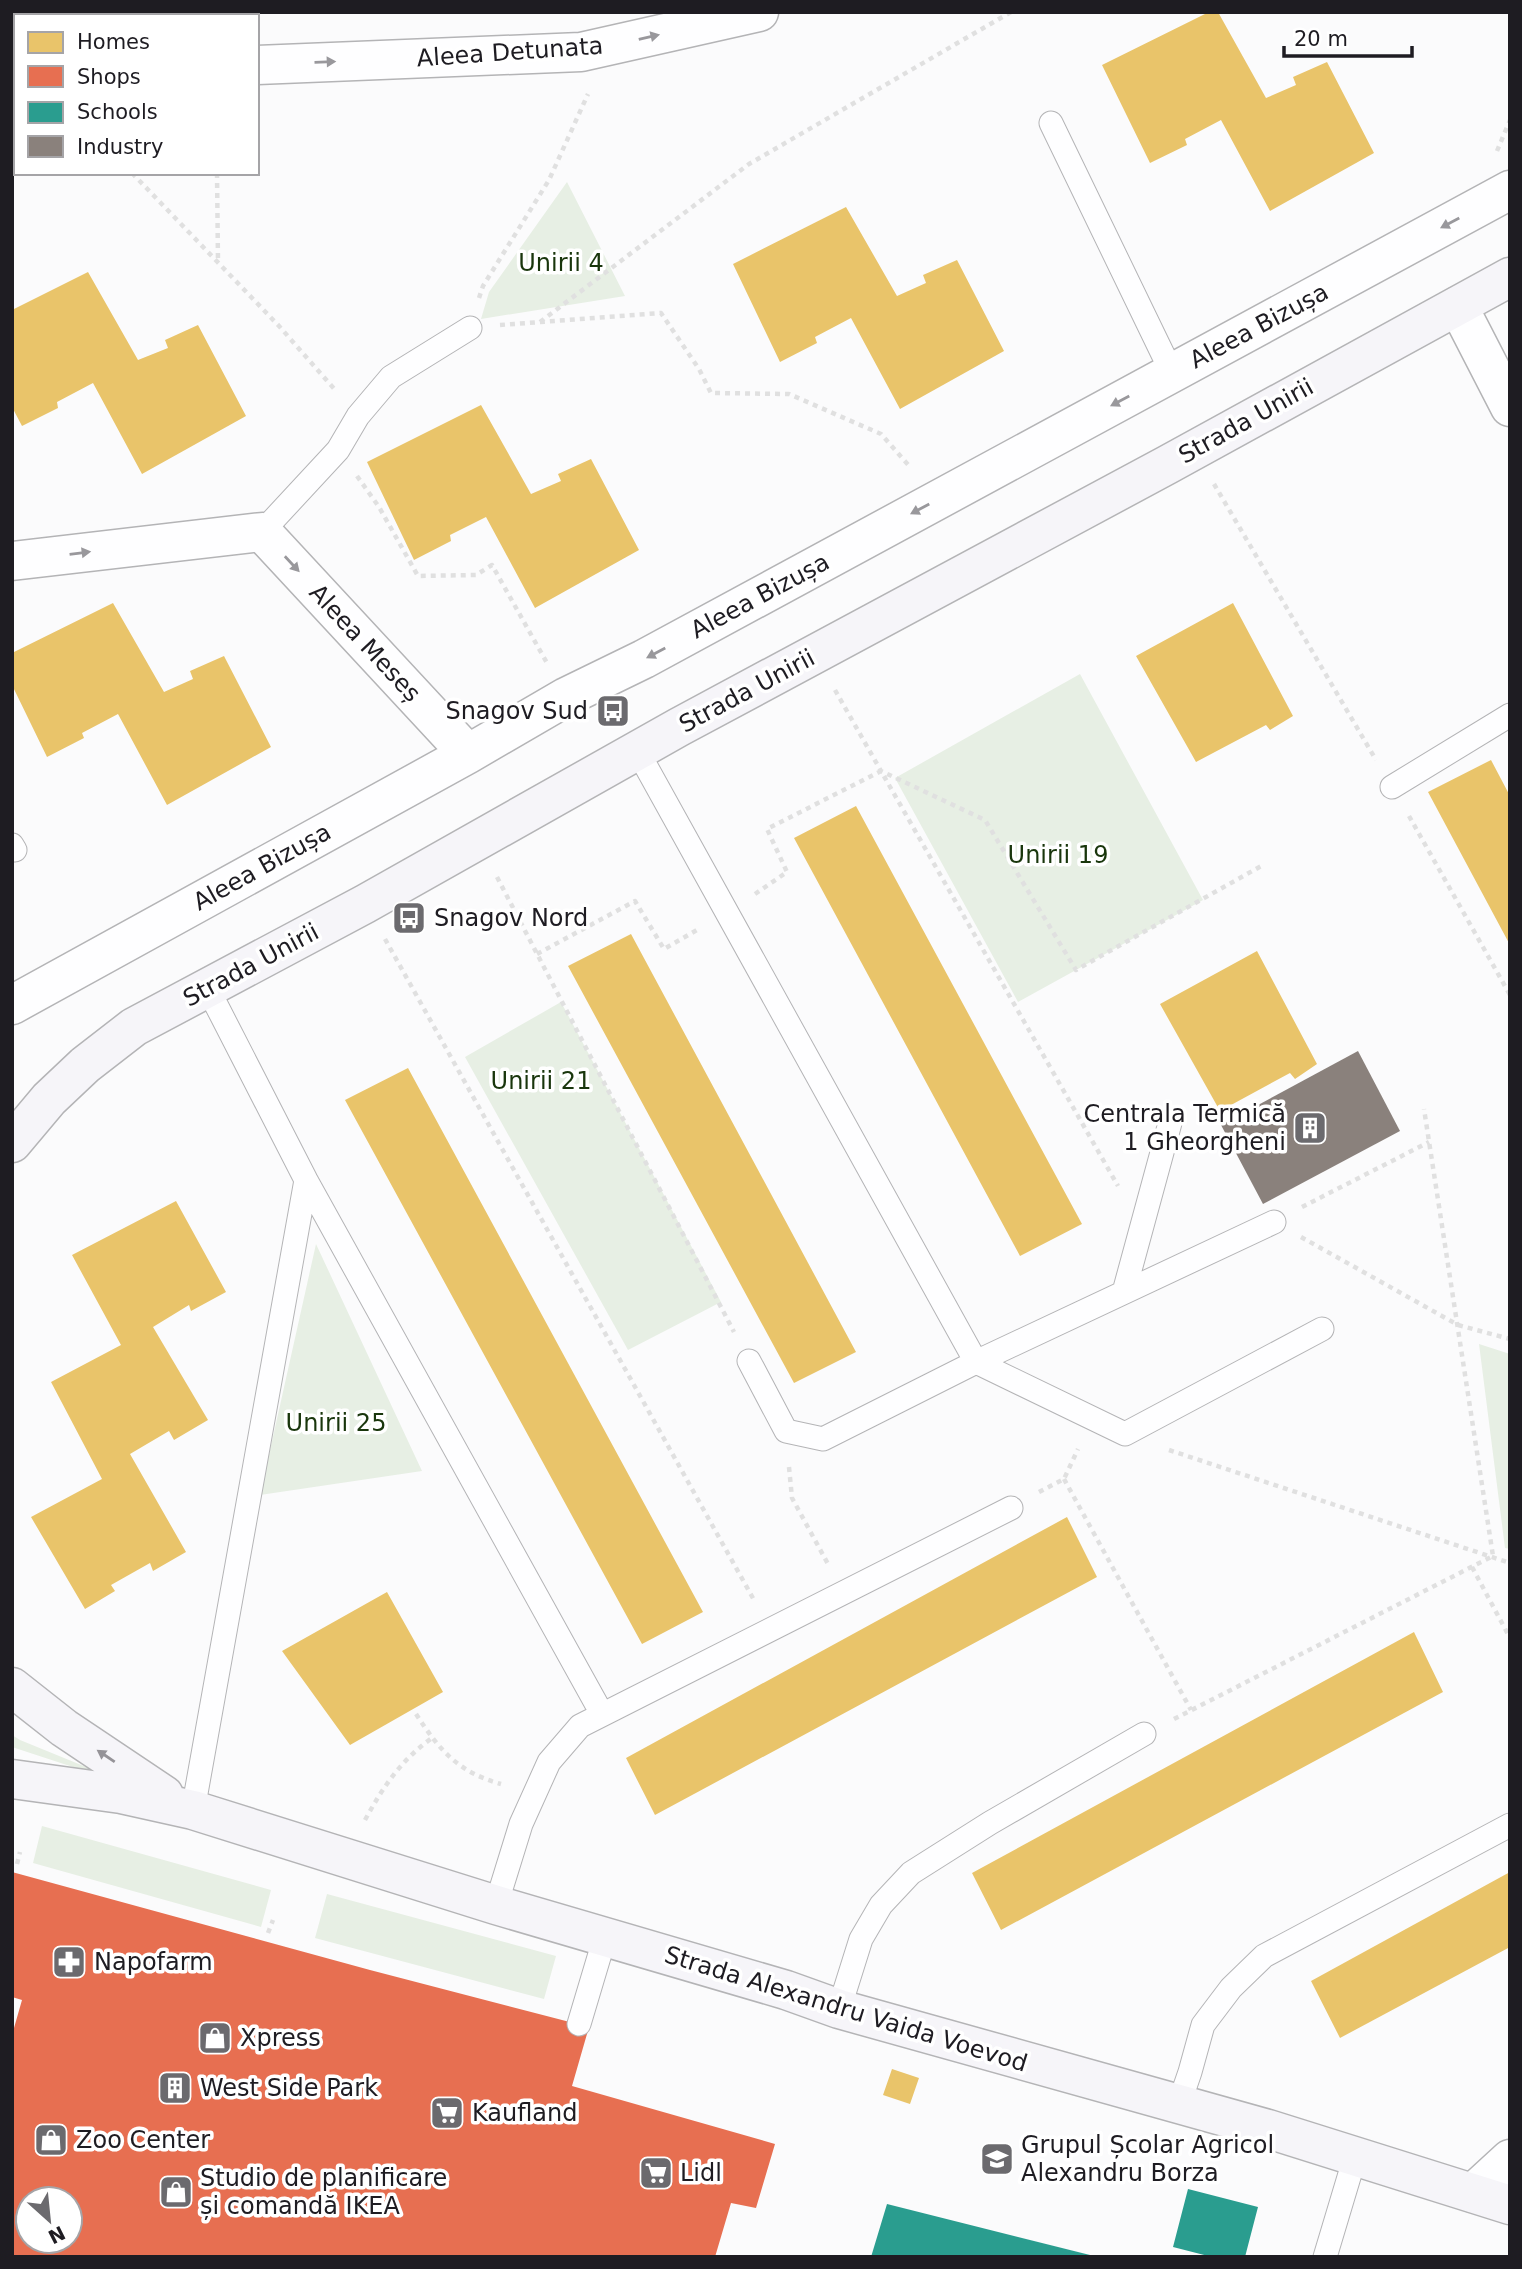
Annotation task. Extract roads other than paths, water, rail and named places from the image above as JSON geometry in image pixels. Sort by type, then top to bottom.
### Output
[{"type":"main road","name":"Strada Unirii","points":[[12,1143],[48,1099],[85,1065],[134,1027],[365,904],[679,727],[1510,277]]},
{"type":"main road","name":"Strada Alexandru Vaida Voevod","points":[[12,1687],[64,1728],[188,1809]]},
{"type":"main road","name":"Strada Alexandru Vaida Voevod","points":[[12,1779],[121,1794],[188,1809],[496,1905],[786,1990],[839,2009],[1102,2085],[1179,2104],[1510,2205]]},
{"type":"street","name":"Aleea Detunata","points":[[259,65],[580,52],[759,12]]},
{"type":"street","name":"Aleea Bizușa","points":[[12,1004],[468,754],[566,697],[645,659],[1510,190]]},
{"type":"street","points":[[1458,306],[1510,407]]},
{"type":"street","points":[[12,561],[262,532]]},
{"type":"street","name":"Aleea Meseș","points":[[262,532],[468,754]]},
{"type":"street","points":[[1473,2193],[1510,2160]]},
{"type":"lane","points":[[1051,123],[1172,373]]},
{"type":"lane","points":[[262,532],[338,450],[358,416],[391,377],[470,328]]},
{"type":"lane","points":[[1392,787],[1510,715]]},
{"type":"lane","points":[[638,752],[975,1362],[1125,1434],[1322,1329]]},
{"type":"lane","points":[[206,988],[306,1180],[602,1714]]},
{"type":"lane","points":[[1124,1292],[1170,1123]]},
{"type":"lane","points":[[188,1809],[306,1180]]},
{"type":"lane","points":[[749,1361],[786,1431],[822,1439],[975,1362],[1274,1222]]},
{"type":"lane","points":[[496,1905],[521,1825],[550,1762],[580,1726],[1011,1508]]},
{"type":"lane","points":[[839,2009],[861,1939],[881,1905],[911,1873],[990,1823],[1144,1734]]},
{"type":"lane","points":[[1179,2104],[1191,2072],[1203,2025],[1231,1988],[1264,1956],[1510,1825]]},
{"type":"lane","points":[[579,2024],[605,1937]]},
{"type":"lane","points":[[1325,2257],[1355,2157]]},
{"type":"place","name":"Snagov Sud","points":[[613,711]]},
{"type":"place","name":"Snagov Nord","points":[[409,918]]},
{"type":"place","name":"Centrala Termică 1 Gheorgheni","points":[[1310,1128]]},
{"type":"place","name":"Napofarm","points":[[69,1962]]},
{"type":"place","name":"Xpress","points":[[215,2038]]},
{"type":"place","name":"West Side Park","points":[[175,2088]]},
{"type":"place","name":"Kaufland","points":[[447,2113]]},
{"type":"place","name":"Zoo Center","points":[[51,2140]]},
{"type":"place","name":"Grupul Școlar Agricol Alexandru Borza","points":[[997,2159]]},
{"type":"place","name":"Lidl","points":[[656,2173]]},
{"type":"place","name":"Studio de planificare și comandă IKEA","points":[[176,2192]]},
{"type":"park label","name":"Unirii 4","points":[[561,263]]},
{"type":"park label","name":"Unirii 19","points":[[1058,855]]},
{"type":"park label","name":"Unirii 21","points":[[541,1081]]},
{"type":"park label","name":"Unirii 25","points":[[336,1423]]}]
